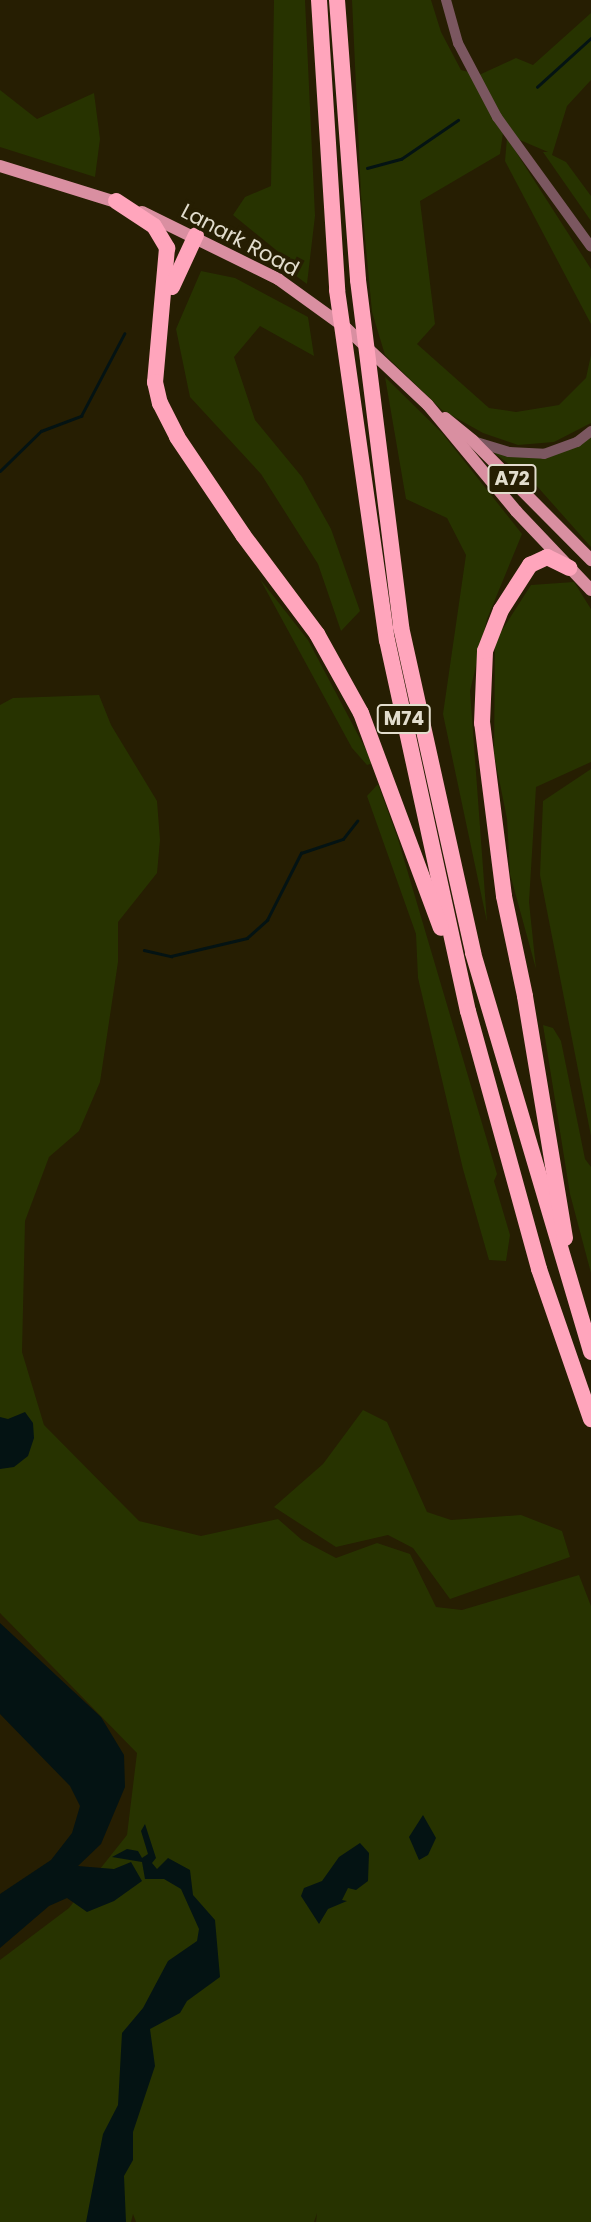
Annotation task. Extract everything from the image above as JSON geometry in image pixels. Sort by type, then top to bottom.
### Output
[{"type":"highway","name":"M74","points":[[319,0],[337,290],[387,640],[464,993],[539,1269],[591,1419]]},
{"type":"highway","name":"M74","points":[[337,0],[358,280],[401,627],[472,953],[591,1352]]},
{"type":"highway","name":"M74","points":[[117,201],[162,236],[167,263],[155,382],[160,403],[177,438],[243,535],[317,634],[361,713],[464,993]]},
{"type":"highway","name":"M74","points":[[164,309],[196,235]]},
{"type":"highway","name":"M74","points":[[545,542],[501,610],[485,651],[482,723],[504,896],[526,996],[576,1308]]},
{"type":"highway","points":[[530,565],[547,557],[581,575]]},
{"type":"main road","name":"Lanark Road","points":[[0,166],[117,201],[196,235],[278,279],[346,328],[397,372],[545,542],[581,575],[591,590]]},
{"type":"main road","name":"Lanark Road","points":[[428,405],[473,440],[591,560]]},
{"type":"main road","name":"A72","points":[[487,454],[549,527],[545,542]]},
{"type":"street","points":[[446,0],[458,43],[497,117],[570,216],[591,250]]},
{"type":"street","points":[[473,440],[509,452],[544,454],[577,442],[591,431]]},
{"type":"green space","points":[[274,0],[305,0],[315,216],[307,284],[285,268],[281,254],[233,215],[245,197],[271,186]]},
{"type":"green space","points":[[352,0],[431,0],[441,32],[461,70],[479,75],[516,58],[533,65],[591,13],[591,80],[567,106],[552,155],[566,162],[591,196],[591,221],[543,152],[548,152],[503,133],[500,154],[420,201],[435,324],[417,344],[489,408],[516,412],[559,405],[586,378],[591,355],[591,423],[554,442],[518,445],[483,433],[442,410],[385,355],[372,312],[361,195]]},
{"type":"green space","points":[[0,90],[37,119],[94,93],[100,139],[95,177],[0,147]]},
{"type":"green space","points":[[507,138],[591,269],[591,324],[505,161]]},
{"type":"green space","points":[[201,271],[235,278],[308,317],[314,356],[260,326],[234,357],[255,420],[302,477],[331,529],[360,611],[341,631],[318,564],[261,474],[190,397],[176,329]]},
{"type":"green space","points":[[385,377],[442,433],[522,534],[487,619],[470,691],[487,922],[443,714],[466,555],[447,518],[406,499]]},
{"type":"green space","points":[[591,436],[591,547],[535,484],[489,449],[542,458]]},
{"type":"green space","points":[[260,579],[308,640],[373,763],[367,765],[352,748]]},
{"type":"green space","points":[[574,582],[591,609],[591,762],[536,787],[529,902],[536,969],[510,874],[507,819],[494,754],[495,641],[531,585]]},
{"type":"green space","points":[[99,695],[111,725],[157,801],[160,840],[157,873],[118,922],[118,962],[100,1082],[79,1131],[49,1157],[25,1221],[22,1352],[44,1425],[139,1521],[201,1536],[278,1519],[302,1540],[336,1558],[377,1543],[410,1554],[436,1607],[462,1610],[579,1575],[591,1606],[591,2222],[316,2222],[317,2213],[314,2222],[136,2222],[133,2214],[131,2222],[0,2222],[0,1960],[69,1908],[127,1835],[137,1753],[0,1613],[0,705],[13,698]]},
{"type":"green space","points":[[591,769],[591,1136],[540,875],[543,801]]},
{"type":"green space","points":[[378,784],[398,839],[497,1174],[494,1181],[510,1235],[506,1261],[489,1260],[463,1169],[418,978],[416,934],[367,796]]},
{"type":"green space","points":[[543,1025],[553,1028],[561,1041],[585,1159],[591,1167],[591,1273],[570,1194]]},
{"type":"green space","points":[[363,1410],[387,1422],[427,1512],[451,1520],[521,1515],[562,1531],[570,1557],[450,1599],[413,1548],[388,1535],[336,1547],[274,1507],[323,1464]]},
{"type":"shaded area","points":[[25,1412],[33,1423],[34,1438],[28,1456],[14,1467],[0,1469],[0,1417],[8,1419]]},
{"type":"shaded area","points":[[0,1623],[101,1717],[124,1755],[125,1787],[101,1844],[78,1866],[114,1869],[131,1862],[142,1881],[114,1901],[87,1912],[67,1898],[49,1906],[0,1948],[0,1894],[51,1860],[72,1833],[80,1806],[70,1786],[0,1714]]},
{"type":"shaded area","points":[[423,1815],[436,1838],[428,1855],[419,1860],[409,1837]]},
{"type":"shaded area","points":[[145,1824],[156,1858],[152,1863],[157,1869],[168,1858],[190,1870],[193,1895],[215,1920],[220,1977],[187,2001],[180,2013],[150,2029],[155,2066],[133,2132],[133,2160],[124,2176],[126,2222],[86,2222],[103,2134],[118,2105],[122,2033],[143,2008],[168,1961],[197,1941],[199,1929],[181,1889],[164,1879],[145,1879],[142,1862],[112,1857],[127,1849],[138,1851],[142,1858],[148,1854],[141,1831]]},
{"type":"shaded area","points":[[360,1843],[369,1853],[368,1881],[356,1890],[348,1888],[342,1900],[347,1901],[328,1909],[319,1924],[301,1896],[304,1888],[322,1881],[339,1857]]},
{"type":"waterway","points":[[537,87],[591,38]]},
{"type":"waterway","points":[[367,168],[401,159],[458,120]]},
{"type":"waterway","points":[[0,471],[41,431],[81,416],[124,334]]},
{"type":"waterway","points":[[144,950],[171,956],[247,938],[267,920],[301,853],[343,839],[357,821]]}]
